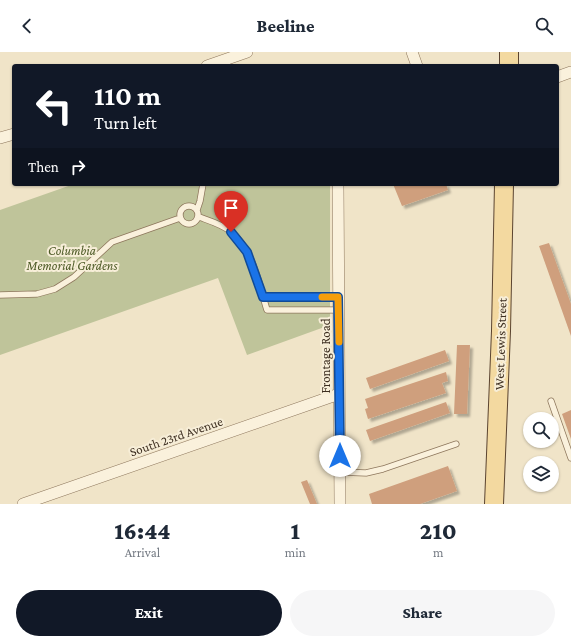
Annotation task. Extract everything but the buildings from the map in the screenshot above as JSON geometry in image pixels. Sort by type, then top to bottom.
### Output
[{"type":"main road","points":[[509,52],[509,64]]},
{"type":"main road","name":"West Lewis Street","points":[[494,504],[501,330],[504,186]]},
{"type":"street","points":[[213,64],[247,52]]},
{"type":"street","points":[[412,52],[416,64]]},
{"type":"street","points":[[559,76],[571,72]]},
{"type":"street","points":[[0,138],[12,135]]},
{"type":"street","name":"Frontage Road","points":[[338,186],[340,504]]},
{"type":"street","name":"South 23rd Avenue","points":[[23,504],[339,394]]},
{"type":"lane","points":[[197,210],[193,207],[186,206],[181,210],[180,218],[184,224],[190,225],[196,223],[199,218],[197,210],[203,186]]},
{"type":"lane","points":[[0,295],[37,294],[56,289],[74,277],[112,242],[180,218]]},
{"type":"lane","points":[[199,218],[224,226],[239,239],[247,252],[267,310],[339,310]]},
{"type":"lane","points":[[263,297],[338,297]]},
{"type":"lane","points":[[551,401],[571,458]]},
{"type":"lane","points":[[340,472],[366,473],[383,469],[456,444]]},
{"type":"green space","name":"Columbia Memorial Gardens","points":[[68,186],[330,186],[330,325],[247,355],[218,278],[0,355],[0,210]]},
{"type":"slow traffic","points":[[322,297],[338,297],[339,342]]},
{"type":"route","points":[[231,232],[239,239],[247,252],[263,297],[338,297],[340,456]]}]
